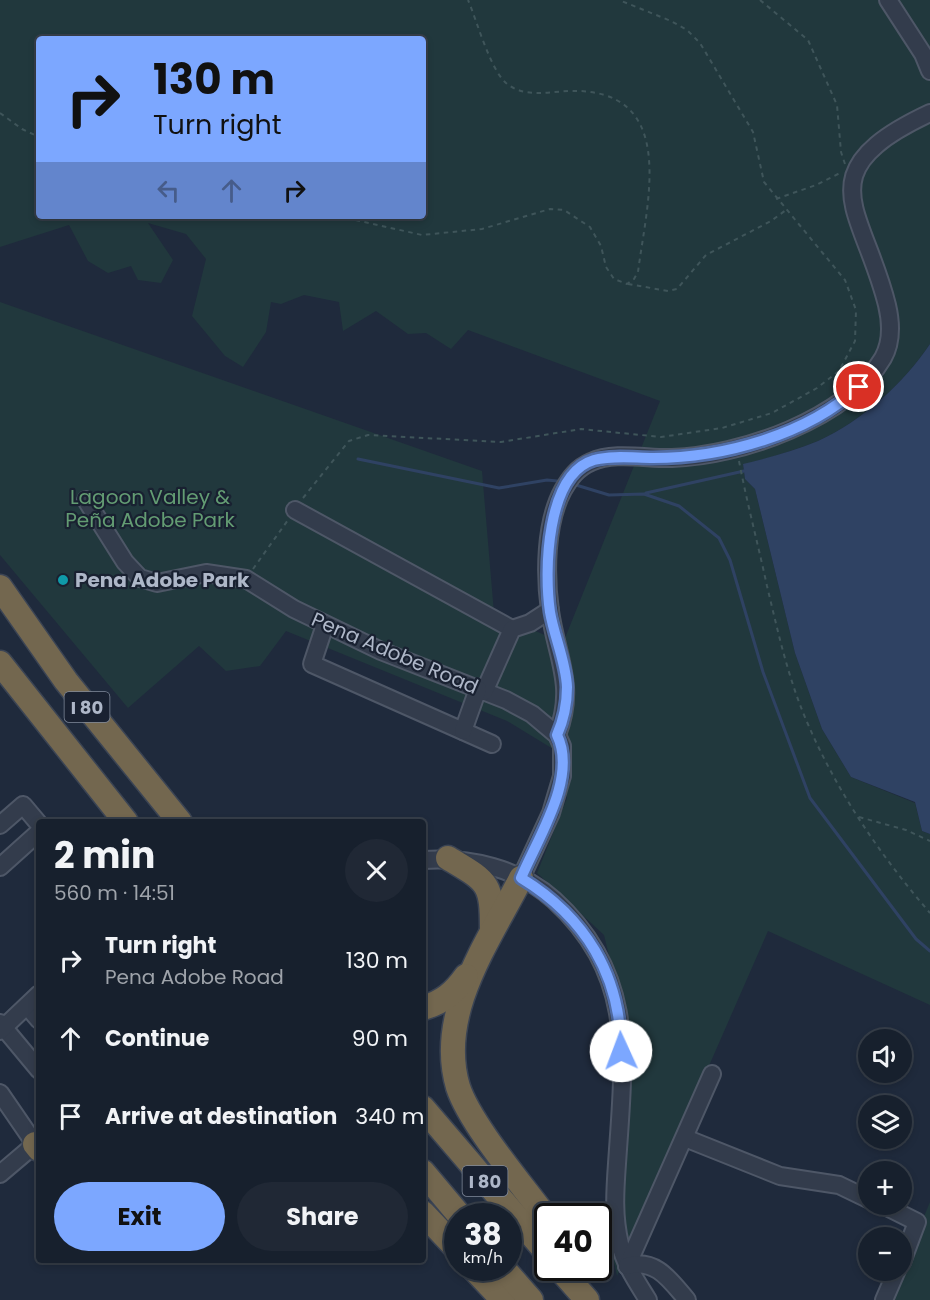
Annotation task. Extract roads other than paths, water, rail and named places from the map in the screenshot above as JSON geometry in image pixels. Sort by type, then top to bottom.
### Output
[{"type":"highway","name":"I 80","points":[[0,587],[66,681],[178,819]]},
{"type":"highway","name":"I 80","points":[[0,663],[95,786],[123,819]]},
{"type":"highway","points":[[95,786],[113,819]]},
{"type":"highway","points":[[448,858],[484,881],[492,898],[492,934]]},
{"type":"highway","points":[[521,878],[477,962],[458,1012],[453,1035],[453,1061],[459,1088],[469,1109],[536,1203]]},
{"type":"highway","points":[[426,1007],[439,1003],[456,991],[477,962]]},
{"type":"highway","name":"I 80","points":[[426,1112],[534,1238]]},
{"type":"highway","name":"I 80","points":[[426,1176],[449,1203]]},
{"type":"highway","points":[[426,1216],[444,1235]]},
{"type":"highway","points":[[485,1281],[503,1300]]},
{"type":"highway","points":[[515,1281],[531,1300]]},
{"type":"highway","points":[[570,1281],[586,1300]]},
{"type":"highway","points":[[589,1281],[600,1300]]},
{"type":"street","points":[[888,0],[923,54],[930,71]]},
{"type":"street","points":[[521,878],[551,813],[562,776],[562,746],[557,735],[566,714],[567,684],[550,610],[548,574],[554,517],[560,496],[575,471],[592,461],[609,458],[675,458],[747,444],[819,417],[844,401],[872,374],[885,355],[890,338],[890,316],[884,292],[854,212],[850,194],[858,168],[878,142],[930,113]]},
{"type":"street","name":"Pena Adobe Road","points":[[86,500],[125,562],[140,578],[157,583],[206,573],[246,579],[326,625],[381,651],[532,714],[557,735]]},
{"type":"street","points":[[295,510],[512,629]]},
{"type":"street","points":[[463,731],[512,629],[530,623],[550,610]]},
{"type":"street","points":[[326,625],[312,664],[492,744]]},
{"type":"street","points":[[0,825],[23,805],[36,820]]},
{"type":"street","points":[[0,867],[36,835]]},
{"type":"street","points":[[426,860],[448,858],[493,867],[521,878],[545,892],[570,915],[594,948],[617,998],[621,1028],[622,1096],[614,1208],[620,1244],[627,1266],[648,1300]]},
{"type":"street","points":[[33,1000],[1,1028],[36,1067]]},
{"type":"street","points":[[627,1266],[712,1074]]},
{"type":"street","points":[[0,1094],[36,1142]]},
{"type":"street","points":[[685,1138],[780,1176],[839,1185],[858,1194]]},
{"type":"street","points":[[0,1174],[36,1147]]},
{"type":"street","points":[[903,1215],[917,1222],[912,1235]]},
{"type":"street","points":[[627,1266],[639,1263],[654,1267],[663,1273],[687,1300]]},
{"type":"street","points":[[884,1300],[892,1281]]},
{"type":"water","points":[[930,344],[930,834],[922,831],[915,802],[851,777],[822,729],[795,653],[755,489],[745,479],[743,464],[809,445],[850,423],[895,387]]},
{"type":"waterway","points":[[358,459],[499,488],[547,480],[557,481]]},
{"type":"waterway","points":[[646,493],[744,471]]},
{"type":"waterway","points":[[576,485],[609,495],[644,494],[679,506],[719,538],[730,560],[763,672],[810,798],[916,939],[930,951]]},
{"type":"place","name":"Pena Adobe Park","points":[[63,580]]},
{"type":"park label","name":"Lagoon Valley & Peña Adobe Park","points":[[150,508]]}]
